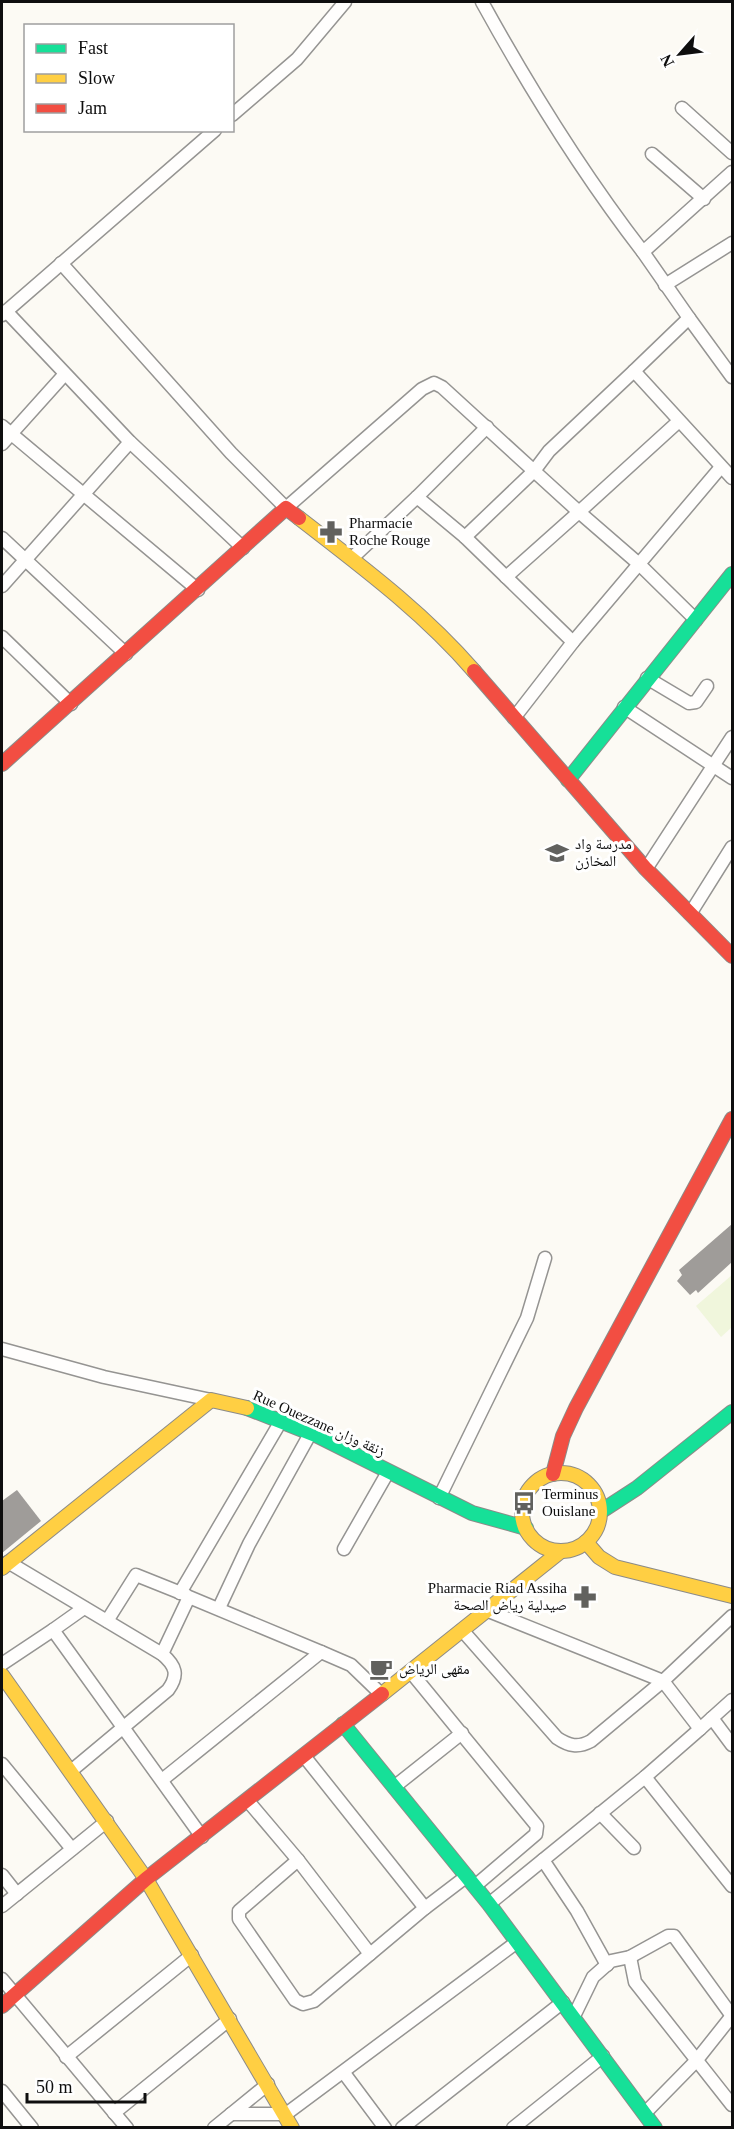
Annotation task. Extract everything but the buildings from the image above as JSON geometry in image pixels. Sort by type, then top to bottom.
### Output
[{"type":"street","points":[[234,113],[297,59],[345,2]]},
{"type":"street","points":[[482,2],[558,132],[602,200],[643,252],[732,377]]},
{"type":"street","points":[[682,108],[732,153]]},
{"type":"street","points":[[213,132],[4,313],[130,442],[243,548]]},
{"type":"street","points":[[652,154],[704,199]]},
{"type":"street","points":[[643,252],[732,172]]},
{"type":"street","points":[[665,285],[732,243]]},
{"type":"street","points":[[61,263],[231,453],[286,508],[352,558],[445,638],[646,869],[732,956]]},
{"type":"street","points":[[465,537],[534,471],[549,451],[689,318]]},
{"type":"street","points":[[634,370],[732,478]]},
{"type":"street","points":[[2,444],[6,430],[64,375]]},
{"type":"street","points":[[4,757],[71,704],[286,508],[430,384],[442,387],[639,564],[696,620]]},
{"type":"street","points":[[506,577],[679,421]]},
{"type":"street","points":[[352,558],[487,427]]},
{"type":"street","points":[[6,430],[198,590]]},
{"type":"street","points":[[2,586],[130,442]]},
{"type":"street","points":[[514,718],[573,642],[721,467]]},
{"type":"street","points":[[417,497],[465,537],[573,642]]},
{"type":"street","points":[[2,538],[126,654]]},
{"type":"street","points":[[568,780],[732,574]]},
{"type":"street","points":[[2,637],[71,704]]},
{"type":"street","points":[[647,678],[689,703],[696,702],[707,686]]},
{"type":"street","points":[[624,707],[732,778]]},
{"type":"street","points":[[646,869],[732,737]]},
{"type":"street","points":[[690,914],[732,847]]},
{"type":"street","points":[[553,1474],[563,1436],[576,1408],[729,1135],[732,1119]]},
{"type":"street","points":[[439,1498],[527,1318],[544,1258]]},
{"type":"street","points":[[2,1349],[104,1377],[211,1400]]},
{"type":"street","points":[[71,1771],[168,1690],[175,1680],[173,1663],[107,1621],[5,1565],[211,1400]]},
{"type":"street","name":"Rue Ouezzane زنقة وزان","points":[[211,1400],[255,1410],[310,1434],[439,1498],[493,1521],[526,1528]]},
{"type":"street","points":[[600,1512],[637,1488],[732,1412]]},
{"type":"street","points":[[162,1654],[185,1595],[282,1421]]},
{"type":"street","points":[[219,1608],[249,1544],[310,1434]]},
{"type":"street","points":[[344,1549],[388,1472]]},
{"type":"street","points":[[2,2006],[146,1879],[248,1801],[561,1551],[586,1542],[597,1529],[600,1512],[596,1495],[586,1481],[570,1474],[553,1474],[537,1481],[524,1503],[523,1520],[526,1528],[537,1542],[561,1551]]},
{"type":"street","points":[[586,1542],[599,1557],[615,1567],[732,1596]]},
{"type":"street","points":[[107,1621],[136,1575],[351,1665],[381,1694]]},
{"type":"street","points":[[2,1664],[84,1608]]},
{"type":"street","points":[[486,1610],[663,1681],[700,1728]]},
{"type":"street","points":[[462,1630],[557,1738],[571,1746],[584,1745],[599,1736],[663,1681],[732,1616]]},
{"type":"street","points":[[53,1630],[202,1837]]},
{"type":"street","points":[[162,1780],[321,1652]]},
{"type":"street","points":[[298,1860],[239,1911],[239,1919],[295,2000],[303,2004],[314,2001],[424,1908],[471,1881],[536,1834],[537,1826],[410,1671]]},
{"type":"street","points":[[2,1675],[146,1879],[292,2127]]},
{"type":"street","points":[[489,1904],[645,1777],[732,1700]]},
{"type":"street","points":[[712,1718],[732,1745]]},
{"type":"street","points":[[343,1724],[489,1904],[655,2127]]},
{"type":"street","points":[[394,1787],[462,1733]]},
{"type":"street","points":[[304,1756],[424,1908]]},
{"type":"street","points":[[2,1764],[72,1849]]},
{"type":"street","points":[[645,1777],[732,1886]]},
{"type":"street","points":[[248,1801],[298,1860],[370,1954]]},
{"type":"street","points":[[600,1813],[634,1848]]},
{"type":"street","points":[[2,1906],[107,1821]]},
{"type":"street","points":[[543,1860],[578,1911],[607,1965]]},
{"type":"street","points":[[2,1875],[16,1894]]},
{"type":"street","points":[[573,2016],[593,1977],[611,1961],[630,1958],[668,1936],[674,1936],[732,2017],[696,2061],[645,2113]]},
{"type":"street","points":[[231,2114],[286,2114],[344,2073],[517,1941]]},
{"type":"street","points":[[66,2057],[192,1955]]},
{"type":"street","points":[[630,1958],[635,1982],[732,2105]]},
{"type":"street","points":[[2,1979],[127,2127]]},
{"type":"street","points":[[402,2127],[563,2002]]},
{"type":"street","points":[[114,2113],[230,2019]]},
{"type":"street","points":[[513,2127],[603,2056]]},
{"type":"street","points":[[344,2073],[385,2127]]},
{"type":"street","points":[[214,2127],[268,2084]]},
{"type":"street","points":[[2,2091],[32,2127]]},
{"type":"green space","points":[[732,1275],[732,1327],[721,1337],[696,1306]]},
{"type":"traffic: fast","points":[[568,780],[732,574]]},
{"type":"traffic: fast","points":[[247,1408],[318,1436],[472,1513],[526,1528]]},
{"type":"traffic: fast","points":[[600,1512],[637,1488],[732,1412]]},
{"type":"traffic: fast","points":[[343,1724],[489,1904],[655,2128]]},
{"type":"traffic: slow","points":[[299,518],[413,609],[474,671]]},
{"type":"traffic: slow","points":[[2,1568],[211,1400],[247,1408]]},
{"type":"traffic: slow","points":[[561,1473],[576,1476],[593,1490],[600,1512],[597,1527],[583,1544],[561,1551],[546,1548],[529,1534],[522,1512],[525,1497],[539,1480],[561,1473]]},
{"type":"traffic: slow","points":[[586,1542],[599,1557],[615,1567],[732,1596]]},
{"type":"traffic: slow","points":[[382,1694],[561,1551]]},
{"type":"traffic: slow","points":[[2,1675],[146,1879],[292,2128]]},
{"type":"traffic: jam","points":[[2,764],[286,508],[299,518]]},
{"type":"traffic: jam","points":[[474,671],[646,869],[732,956]]},
{"type":"traffic: jam","points":[[553,1474],[563,1436],[576,1408],[732,1119]]},
{"type":"traffic: jam","points":[[2,2006],[146,1879],[382,1694]]},
{"type":"place","name":"Pharmacie Roche Rouge","points":[[331,532]]},
{"type":"place","name":"مدرسة واد المخازن","points":[[557,853]]},
{"type":"place","name":"Terminus Ouislane","points":[[524,1503]]},
{"type":"place","name":"Pharmacie Riad Assiha صيدلية رياض الصحة","points":[[585,1597]]},
{"type":"place","name":"مقهى الرياض","points":[[381,1669]]}]
